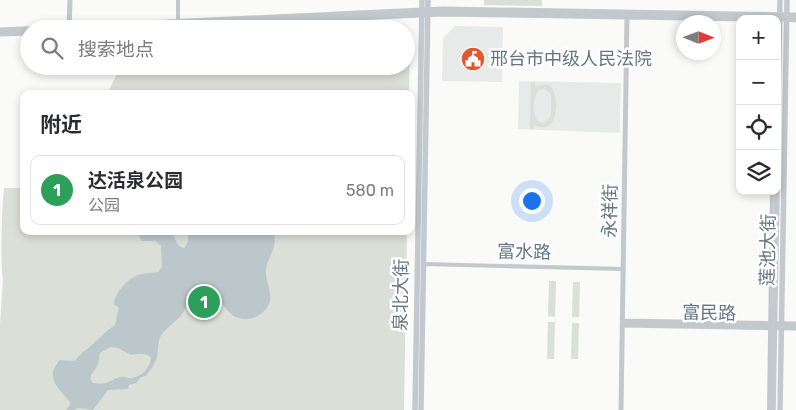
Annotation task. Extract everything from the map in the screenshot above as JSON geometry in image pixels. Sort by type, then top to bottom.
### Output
[{"type":"main road","name":"泉北大街","points":[[421,410],[424,264],[425,12],[422,0]]},
{"type":"main road","name":"泉北大街","points":[[415,410],[425,12],[428,0]]},
{"type":"main road","points":[[779,15],[780,0]]},
{"type":"main road","name":"莲池大街","points":[[780,410],[787,0]]},
{"type":"main road","points":[[777,150],[778,60]]},
{"type":"main road","name":"莲池大街","points":[[773,410],[772,326],[777,195]]},
{"type":"street","points":[[69,20],[70,0]]},
{"type":"street","points":[[178,0],[178,20]]},
{"type":"street","points":[[280,20],[425,12]]},
{"type":"street","points":[[205,20],[425,12],[736,17]]},
{"type":"street","points":[[627,14],[736,19]]},
{"type":"street","name":"永祥街","points":[[621,410],[627,14]]},
{"type":"street","points":[[781,18],[796,15]]},
{"type":"street","points":[[787,17],[796,20]]},
{"type":"street","points":[[0,30],[20,29]]},
{"type":"street","points":[[0,34],[20,33]]},
{"type":"street","points":[[769,410],[772,326],[772,195]]},
{"type":"street","name":"富水路","points":[[424,264],[623,268]]},
{"type":"street","name":"富民路","points":[[622,323],[772,326],[796,324]]},
{"type":"street","name":"富民路","points":[[781,326],[796,328]]},
{"type":"shaded area","points":[[484,0],[542,0],[542,6],[484,5]]},
{"type":"shaded area","name":"邢台市中级人民法院","points":[[455,26],[503,27],[502,82],[442,81],[443,38]]},
{"type":"shaded area","points":[[116,75],[409,75],[409,90],[109,90]]},
{"type":"shaded area","points":[[519,81],[621,83],[620,133],[518,129]]},
{"type":"shaded area","points":[[531,82],[535,82],[535,87],[545,84],[549,85],[554,91],[556,101],[553,120],[548,126],[540,127],[534,125],[534,129],[530,129]],"holes":[[[545,89],[551,94],[551,115],[547,121],[541,123],[535,117],[535,97],[539,90]]]},
{"type":"shaded area","points":[[4,188],[20,188],[20,235],[407,235],[404,410],[0,410],[0,324],[3,280],[2,222]]},
{"type":"shaded area","points":[[139,235],[174,235],[178,244],[184,248],[188,242],[188,235],[274,235],[274,248],[266,271],[270,294],[270,301],[267,307],[253,318],[241,319],[230,313],[209,289],[199,285],[193,288],[183,313],[160,337],[156,359],[146,376],[141,377],[136,383],[129,385],[128,389],[108,390],[93,410],[79,408],[66,410],[70,402],[54,382],[53,372],[55,366],[60,360],[75,361],[115,325],[119,307],[114,305],[116,296],[130,280],[145,273],[158,272],[162,267],[161,245],[156,241],[141,241]],"holes":[[[110,347],[118,348],[131,355],[142,354],[151,358],[145,371],[132,378],[120,377],[105,383],[93,383],[91,376],[98,364],[100,353]]]},
{"type":"shaded area","points":[[549,281],[556,281],[555,317],[548,316]]},
{"type":"shaded area","points":[[573,282],[580,282],[579,317],[572,317]]},
{"type":"shaded area","points":[[548,322],[555,322],[554,359],[547,359]]},
{"type":"shaded area","points":[[572,323],[579,323],[578,359],[571,359]]},
{"type":"place","name":"邢台市中级人民法院","points":[[473,59]]},
{"type":"place","name":"达活泉公园","points":[[204,302]]}]
